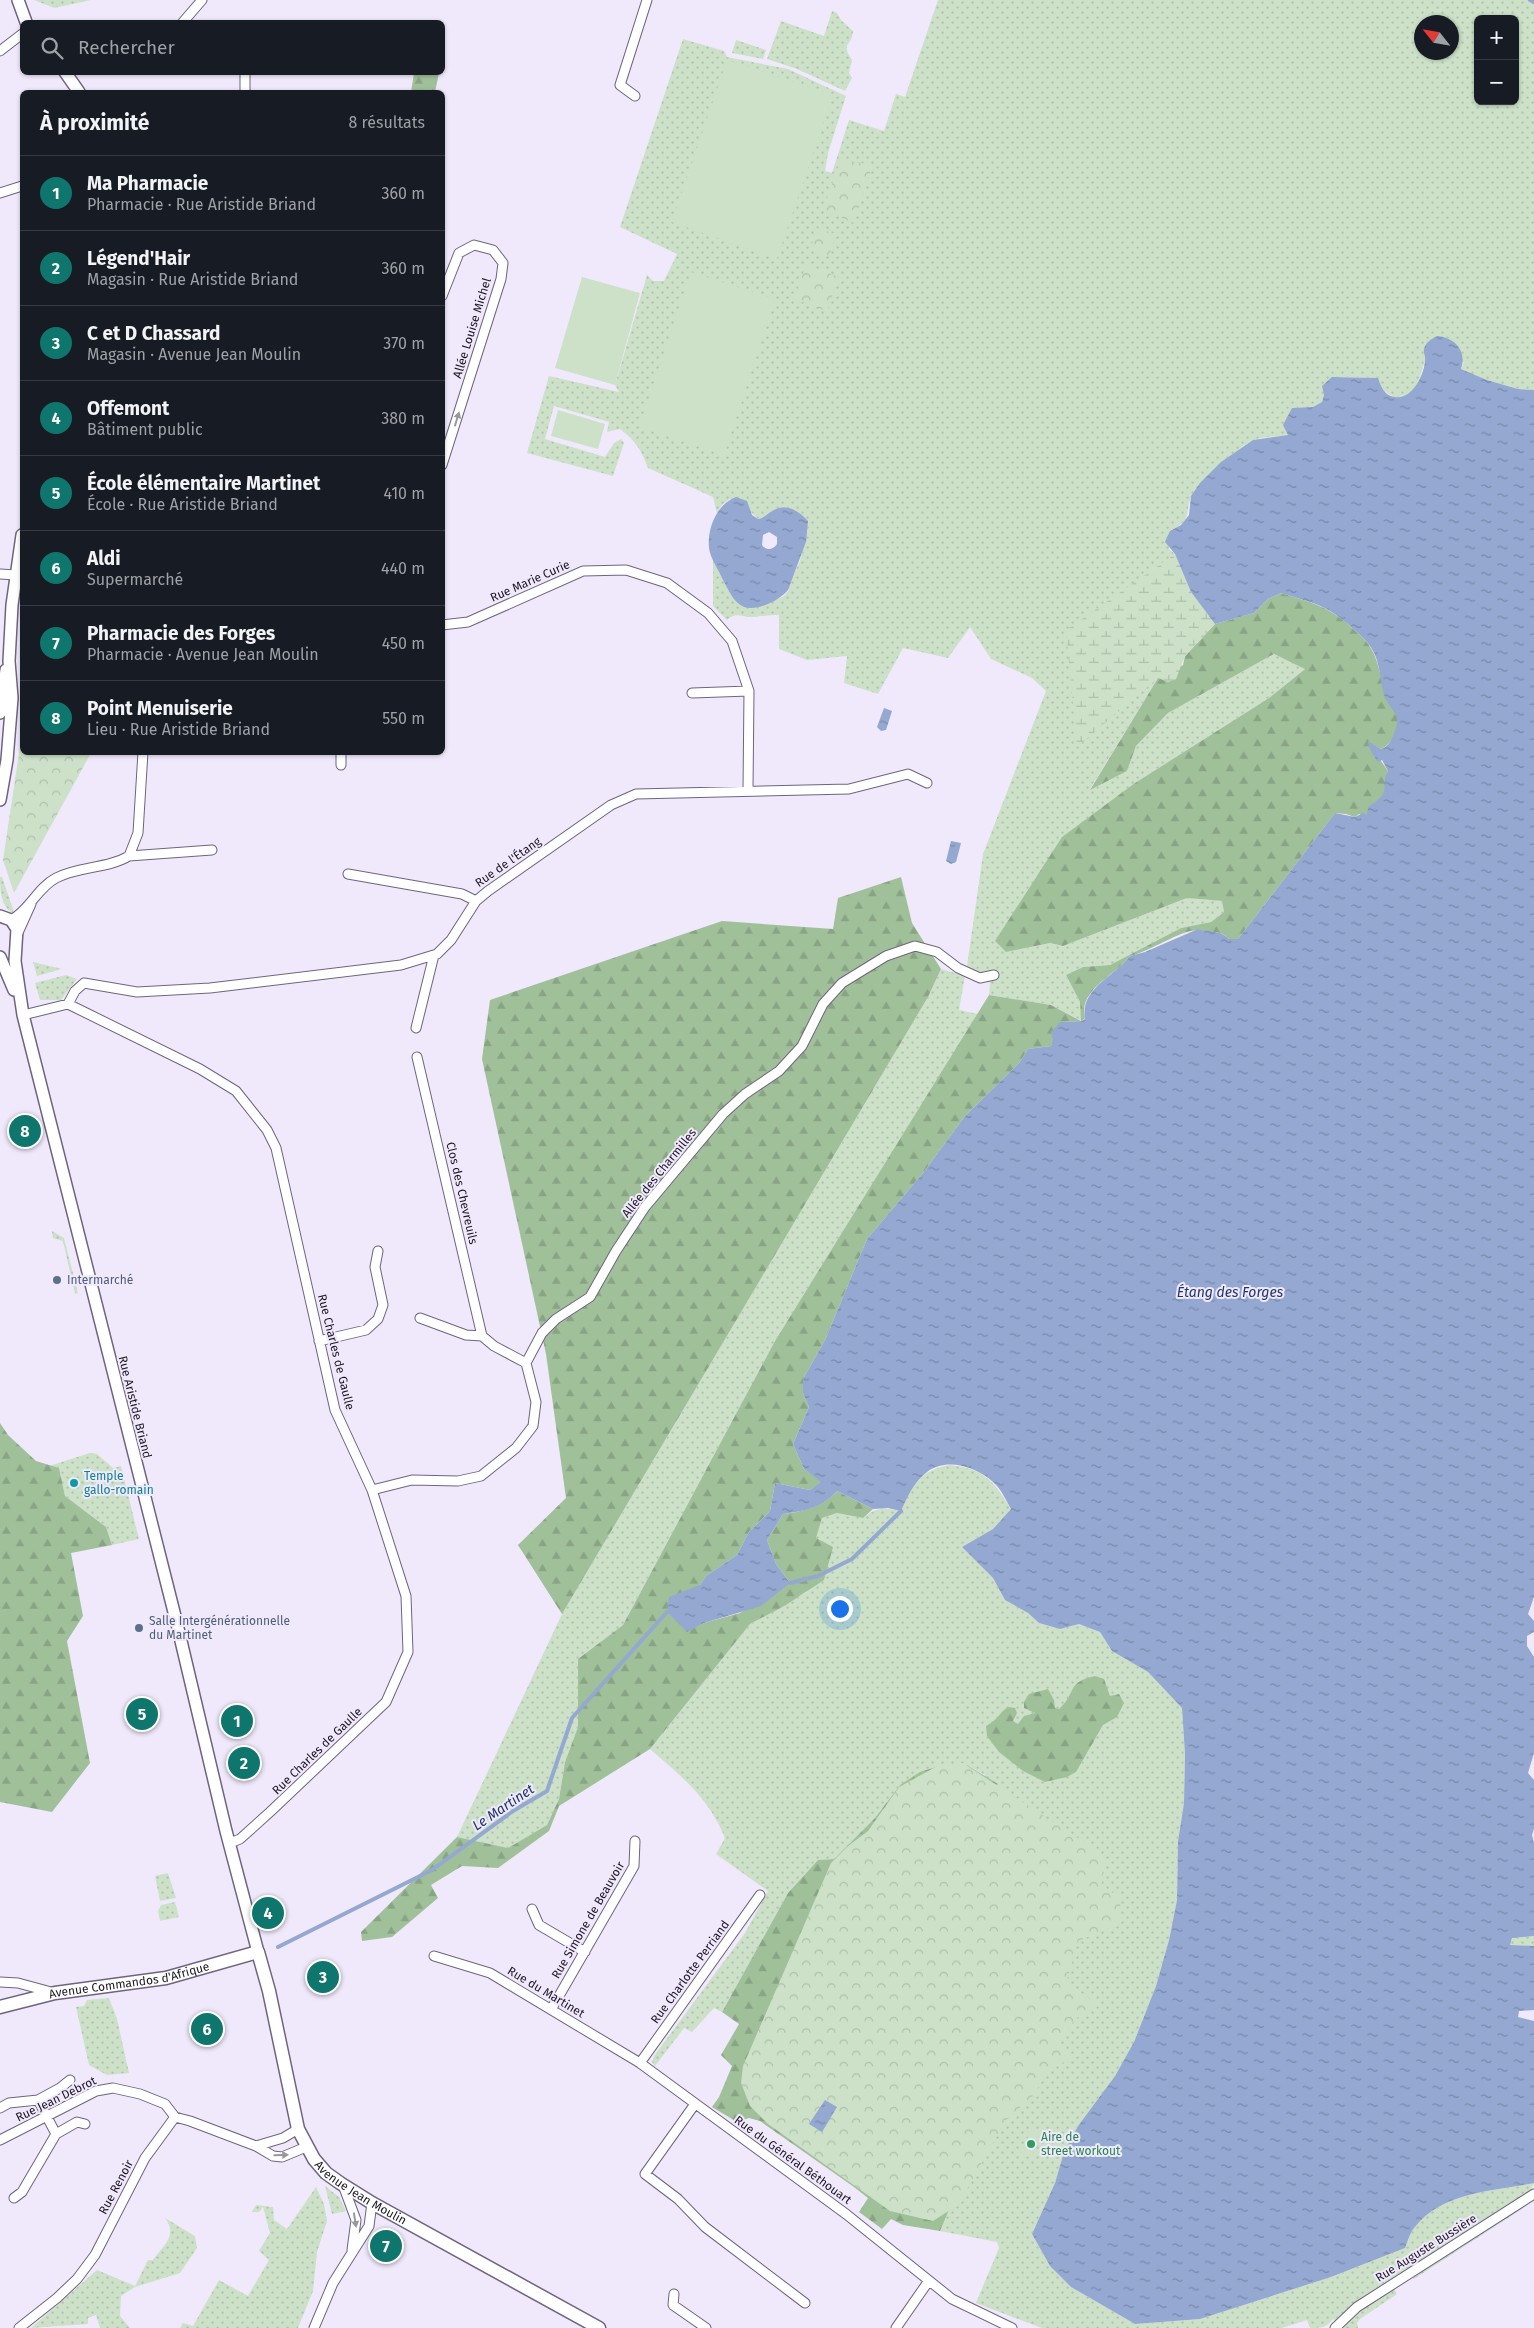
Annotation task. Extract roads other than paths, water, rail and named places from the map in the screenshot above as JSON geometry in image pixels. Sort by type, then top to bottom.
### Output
[{"type":"main road","name":"Avenue Commandos d'Afrique","points":[[0,2007],[55,1993],[166,1978],[258,1952]]},
{"type":"main road","name":"Avenue Jean Moulin","points":[[258,1952],[269,1991],[298,2129],[306,2147],[326,2173],[372,2203],[599,2328]]},
{"type":"street","points":[[18,0],[25,20]]},
{"type":"street","points":[[185,20],[202,0]]},
{"type":"street","points":[[635,96],[620,85],[647,0]]},
{"type":"street","points":[[0,52],[20,36]]},
{"type":"street","points":[[67,75],[78,90]]},
{"type":"street","points":[[245,75],[245,90]]},
{"type":"street","points":[[0,193],[20,187]]},
{"type":"street","name":"Allée Louise Michel","points":[[445,288],[459,253],[474,245],[493,250],[503,263],[501,278],[445,455]]},
{"type":"street","points":[[0,800],[7,760],[3,715],[20,548]]},
{"type":"street","name":"Rue Marie Curie","points":[[445,625],[468,622],[583,571],[626,570],[667,583],[708,613],[732,641],[749,691],[748,790]]},
{"type":"street","points":[[0,574],[16,575]]},
{"type":"street","points":[[692,693],[749,691]]},
{"type":"street","points":[[130,856],[138,833],[143,755]]},
{"type":"street","points":[[340,765],[341,755]]},
{"type":"street","name":"Rue de l'Étang","points":[[68,1004],[75,991],[84,982],[137,992],[210,988],[401,966],[434,955],[452,940],[476,901],[611,805],[636,794],[849,789],[908,774],[927,783]]},
{"type":"street","points":[[4,915],[16,917],[40,889],[56,878],[67,874],[118,862],[130,856],[212,850]]},
{"type":"street","points":[[348,874],[462,894],[476,901]]},
{"type":"street","points":[[0,951],[8,949],[16,938],[40,889]]},
{"type":"street","points":[[4,915],[14,924],[16,938]]},
{"type":"street","name":"Rue Aristide Briand","points":[[16,938],[15,960],[23,1015],[258,1952]]},
{"type":"street","name":"Allée des Charmilles","points":[[526,1363],[542,1333],[556,1319],[590,1297],[616,1251],[646,1207],[723,1114],[745,1094],[779,1071],[802,1046],[823,1004],[842,983],[886,956],[915,946],[937,952],[958,968],[980,978],[994,975]]},
{"type":"street","points":[[416,1028],[434,955]]},
{"type":"street","name":"Rue Aristide Briand","points":[[0,958],[23,1015]]},
{"type":"street","points":[[23,1015],[68,1004]]},
{"type":"street","name":"Rue Charles de Gaulle","points":[[68,1004],[200,1069],[236,1091],[267,1130],[276,1148],[335,1410],[372,1490],[406,1596],[408,1652],[386,1702],[240,1840],[230,1843]]},
{"type":"street","name":"Clos des Chevreuils","points":[[417,1056],[482,1336]]},
{"type":"street","points":[[319,1341],[366,1330],[378,1319],[383,1305],[375,1267],[378,1251]]},
{"type":"street","points":[[372,1490],[412,1480],[458,1481],[481,1476],[516,1448],[533,1426],[536,1402],[526,1363],[494,1346],[482,1336],[466,1335],[420,1318]]},
{"type":"street","name":"Rue Simone de Beauvoir","points":[[552,2008],[634,1866],[635,1841]]},
{"type":"street","name":"Rue Charlotte Perriand","points":[[640,2063],[760,1895]]},
{"type":"street","points":[[532,1910],[539,1925],[585,1952]]},
{"type":"street","name":"Rue du Martinet","points":[[434,1956],[490,1973],[552,2008],[640,2063]]},
{"type":"street","points":[[0,1982],[18,1983],[55,1993]]},
{"type":"street","name":"Rue du Général Béthouart","points":[[640,2063],[863,2227],[928,2282]]},
{"type":"street","points":[[0,2108],[9,2103],[38,2100],[70,2080]]},
{"type":"street","name":"Rue Jean Debrot","points":[[0,2140],[96,2091],[113,2088],[140,2094],[165,2104],[175,2117]]},
{"type":"street","points":[[38,2100],[56,2134]]},
{"type":"street","points":[[696,2104],[645,2174],[678,2199],[705,2227],[805,2303]]},
{"type":"street","points":[[175,2117],[256,2146],[273,2156],[282,2157],[306,2147]]},
{"type":"street","name":"Rue Renoir","points":[[19,2328],[57,2298],[83,2271],[94,2256],[145,2158],[175,2117]]},
{"type":"street","points":[[14,2198],[22,2192],[56,2134],[77,2122],[85,2124]]},
{"type":"street","points":[[256,2146],[283,2138],[298,2129]]},
{"type":"street","points":[[343,2184],[356,2220],[355,2241],[350,2257]]},
{"type":"street","name":"Rue Auguste Bussière","points":[[1335,2328],[1357,2307],[1534,2194]]},
{"type":"street","points":[[314,2328],[334,2283],[369,2226],[372,2203]]},
{"type":"street","points":[[896,2328],[928,2282],[964,2306],[1012,2328]]},
{"type":"street","points":[[674,2294],[673,2305],[706,2328]]},
{"type":"water","name":"Étang des Forges","points":[[1438,336],[1450,340],[1458,347],[1462,357],[1461,369],[1487,380],[1518,389],[1534,390],[1534,1597],[1528,1614],[1534,1621],[1534,1632],[1527,1636],[1527,1646],[1534,1657],[1534,1753],[1528,1773],[1534,1780],[1534,1829],[1532,1835],[1534,1843],[1534,1936],[1512,1938],[1510,1945],[1534,1946],[1534,2010],[1519,2011],[1518,2017],[1534,2021],[1534,2183],[1486,2191],[1439,2206],[1426,2215],[1413,2229],[1405,2248],[1331,2277],[1200,2319],[1135,2324],[1071,2287],[1050,2266],[1032,2234],[1055,2183],[1064,2152],[1078,2126],[1115,2076],[1134,2042],[1156,1986],[1169,1940],[1177,1900],[1178,1841],[1184,1803],[1185,1754],[1182,1708],[1148,1672],[1112,1651],[1100,1632],[1079,1624],[1060,1629],[1039,1623],[1028,1613],[1005,1600],[993,1578],[962,1547],[993,1529],[1011,1509],[994,1483],[979,1472],[962,1466],[944,1465],[927,1472],[908,1495],[901,1511],[888,1508],[873,1509],[837,1491],[819,1505],[783,1514],[767,1540],[776,1564],[790,1583],[761,1606],[704,1623],[687,1632],[667,1612],[669,1597],[700,1585],[706,1576],[737,1555],[749,1532],[770,1511],[775,1483],[810,1490],[821,1482],[804,1469],[793,1444],[809,1407],[803,1393],[803,1379],[826,1338],[867,1239],[923,1173],[965,1116],[1020,1062],[1028,1049],[1051,1046],[1053,1039],[1051,1032],[1060,1022],[1082,1021],[1085,1019],[1085,1008],[1093,991],[1130,956],[1145,952],[1198,929],[1218,932],[1229,939],[1238,939],[1335,813],[1355,817],[1363,813],[1367,815],[1368,807],[1384,793],[1384,783],[1388,771],[1382,760],[1378,762],[1374,757],[1368,741],[1381,749],[1385,747],[1393,736],[1397,721],[1394,711],[1385,698],[1376,657],[1364,639],[1330,611],[1313,603],[1281,593],[1268,599],[1254,613],[1215,624],[1191,592],[1175,554],[1165,542],[1170,531],[1181,525],[1189,515],[1191,496],[1200,483],[1221,462],[1253,440],[1288,435],[1283,425],[1292,408],[1313,407],[1322,402],[1324,395],[1322,386],[1332,377],[1378,378],[1386,393],[1395,397],[1407,395],[1420,379],[1424,367],[1425,347]]},
{"type":"water","points":[[736,497],[747,501],[752,515],[758,519],[782,507],[796,511],[808,521],[806,542],[788,590],[775,601],[756,608],[740,605],[731,595],[709,548],[712,525],[723,505]],"holes":[[[769,532],[777,537],[777,544],[774,548],[767,549],[762,545],[763,535]]]},
{"type":"water","points":[[884,708],[892,711],[886,730],[881,731],[877,727]]},
{"type":"water","points":[[951,841],[961,843],[956,862],[951,864],[946,861]]},
{"type":"water","points":[[825,2100],[837,2107],[822,2132],[809,2124]]},
{"type":"waterway","points":[[1530,0],[1534,2]]},
{"type":"waterway","name":"Le Martinet","points":[[790,1583],[818,1576],[852,1559],[901,1511]]},
{"type":"waterway","name":"Le Martinet","points":[[278,1947],[432,1870],[513,1811],[547,1791],[572,1718],[667,1612]]},
{"type":"place","name":"Point Menuiserie","points":[[25,1131]]},
{"type":"place","name":"Intermarché","points":[[57,1280]]},
{"type":"place","name":"Temple gallo-romain","points":[[74,1483]]},
{"type":"place","name":"Salle Intergénérationnelle du Martinet","points":[[139,1628]]},
{"type":"place","name":"École élémentaire Martinet","points":[[142,1714]]},
{"type":"place","name":"Ma Pharmacie","points":[[237,1721]]},
{"type":"place","name":"Légend'Hair","points":[[244,1763]]},
{"type":"place","name":"Offemont","points":[[268,1913]]},
{"type":"place","name":"C et D Chassard","points":[[323,1977]]},
{"type":"place","name":"Aldi","points":[[207,2029]]},
{"type":"place","name":"Aire de street workout","points":[[1031,2144]]},
{"type":"place","name":"Pharmacie des Forges","points":[[386,2246]]}]
